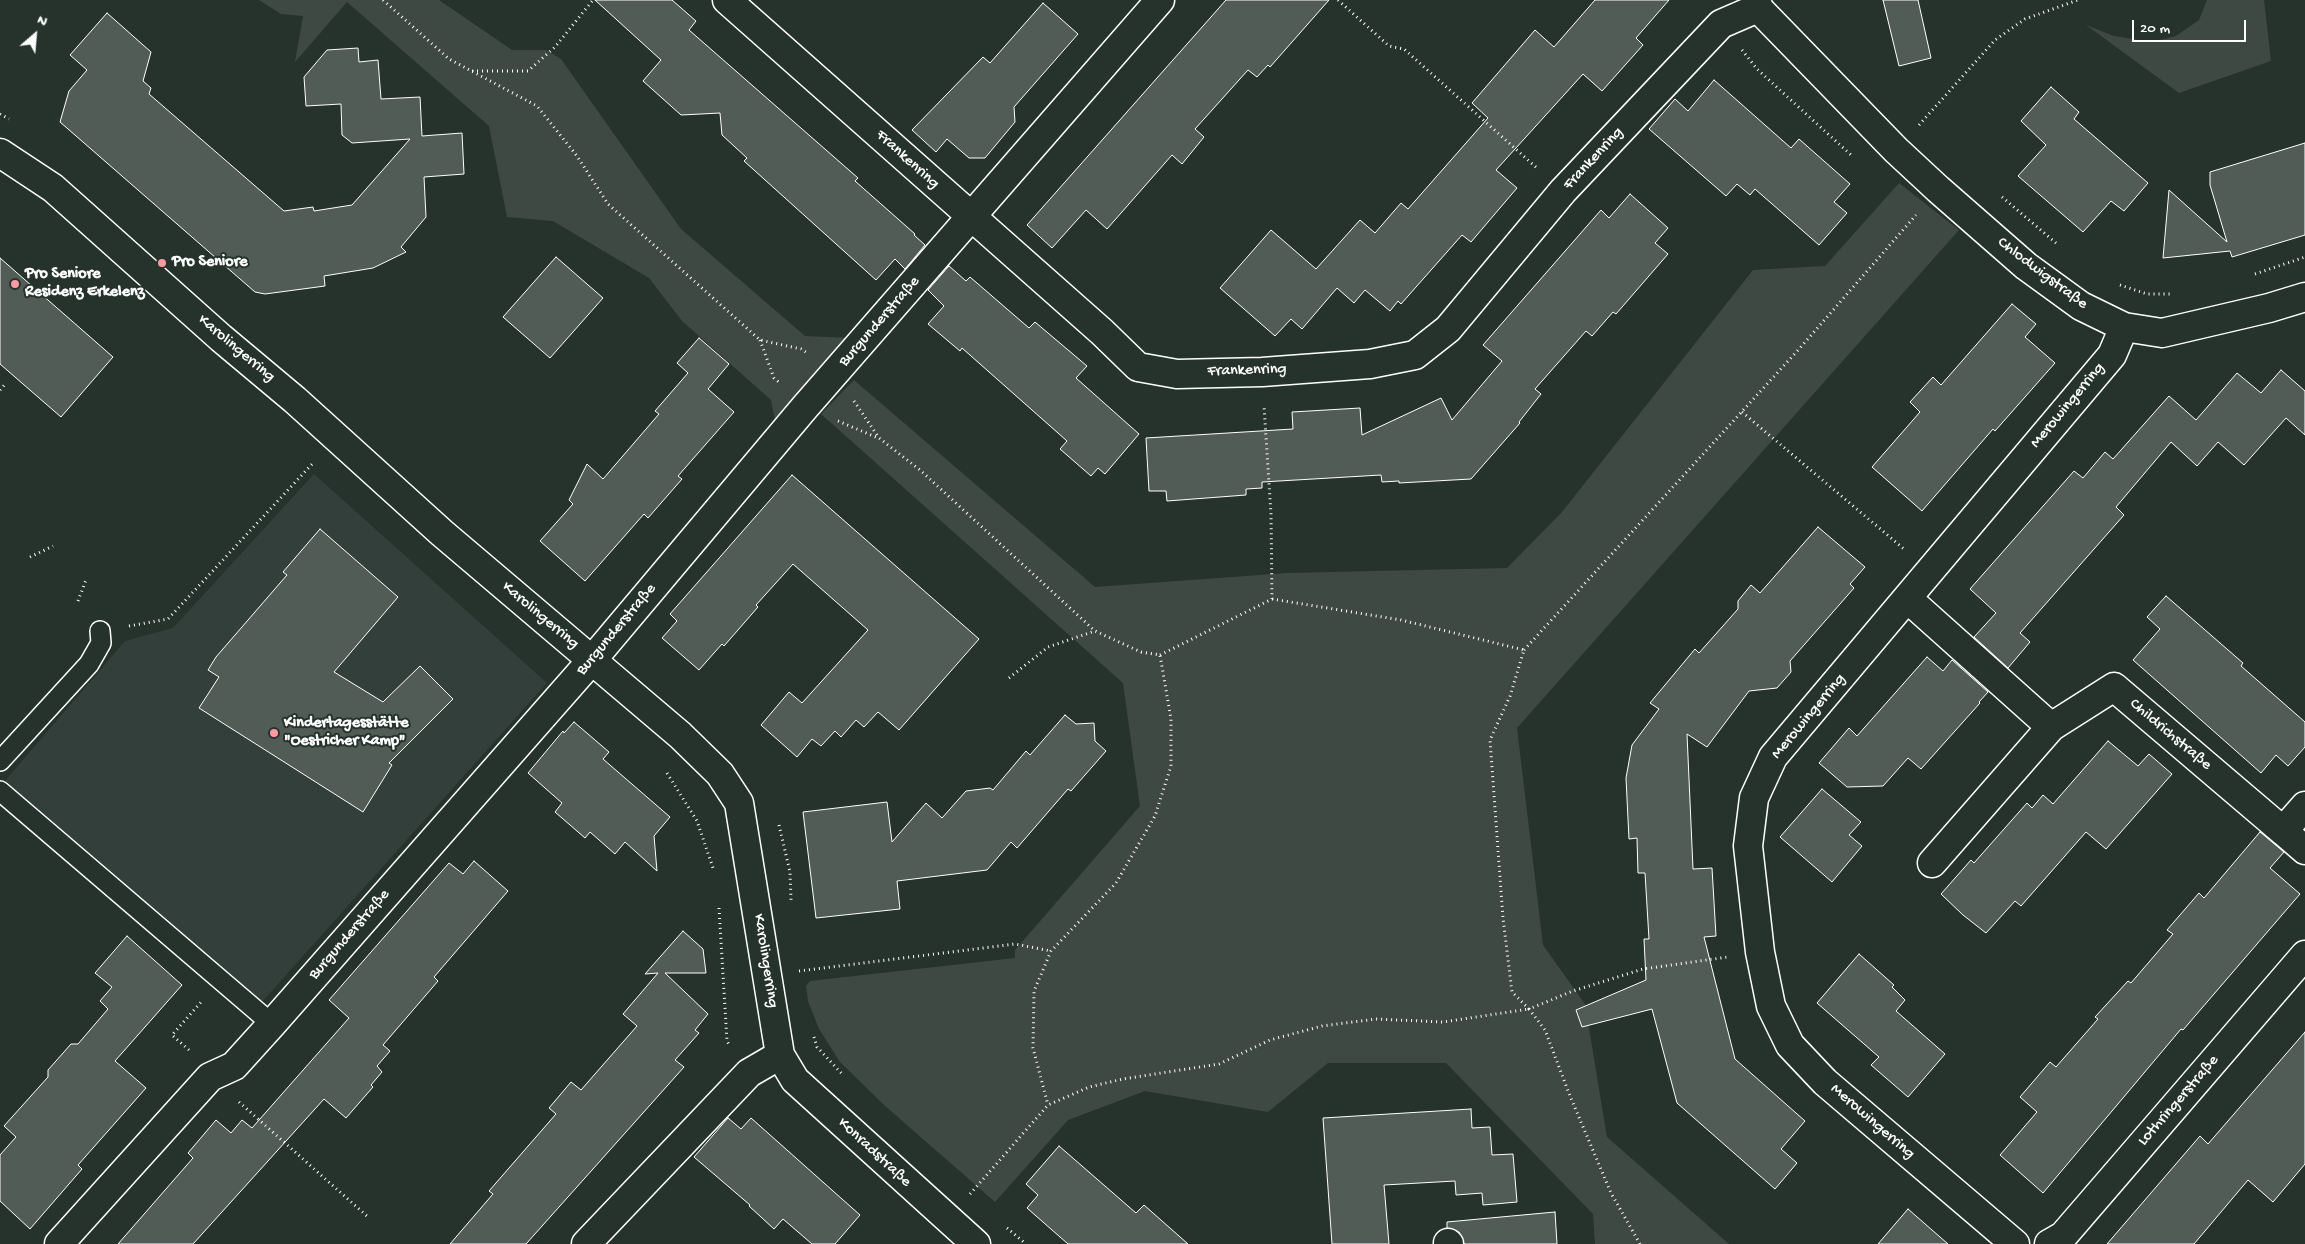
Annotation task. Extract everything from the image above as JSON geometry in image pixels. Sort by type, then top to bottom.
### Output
[{"type":"street","name":"Frankenring","points":[[727,0],[1138,366],[1177,374],[1262,372],[1370,364],[1415,355],[1448,329],[1563,191],[1721,24],[1757,4],[1896,150],[1938,189]]},
{"type":"street","name":"Burgunderstraße","points":[[60,1244],[213,1075],[234,1066],[272,1024],[592,660],[836,374],[1160,0]]},
{"type":"street","name":"Karolingerring","points":[[0,153],[53,188],[221,338],[295,400],[442,533],[680,735],[720,774],[739,803],[780,1055]]},
{"type":"street","name":"Chlodwigstraße","points":[[1938,189],[2026,266],[2081,306],[2124,327],[2162,334],[2269,308],[2305,297]]},
{"type":"street","name":"Merowingerring","points":[[2015,1244],[1825,1082],[1790,1045],[1771,1006],[1760,952],[1748,846],[1754,798],[1773,757],[2112,355],[2124,327]]},
{"type":"street","points":[[1908,599],[2051,727]]},
{"type":"street","name":"Childrichstraße","points":[[1932,863],[2051,727],[2114,687],[2305,850]]},
{"type":"street","points":[[2283,831],[2305,806]]},
{"type":"street","name":"Lothringerstraße","points":[[2049,1244],[2063,1236],[2305,955]]},
{"type":"street","points":[[586,1244],[749,1073],[780,1055]]},
{"type":"street","name":"Konradstraße","points":[[780,1055],[795,1080],[976,1244]]},
{"type":"lane","points":[[0,761],[89,664],[100,643],[100,631]]},
{"type":"lane","points":[[0,791],[272,1024]]},
{"type":"path","points":[[383,0],[449,58],[537,106],[576,156],[608,204],[760,340],[801,349],[836,374],[879,438],[920,470],[1095,631],[1141,652],[1160,656],[1272,599],[1401,620],[1524,650]]},
{"type":"path","points":[[471,71],[528,70],[555,47],[593,0]]},
{"type":"path","points":[[1338,0],[1389,46],[1404,49],[1563,191]]},
{"type":"path","points":[[1896,150],[1995,40],[2025,20],[2078,0]]},
{"type":"path","points":[[1919,125],[1926,131]]},
{"type":"path","points":[[1640,1244],[1611,1193],[1570,1096],[1546,1030],[1529,1008],[1512,992],[1502,909],[1490,740],[1510,696],[1524,650],[1800,348],[1938,189]]},
{"type":"path","points":[[1999,194],[2058,245]]},
{"type":"path","points":[[2249,276],[2305,257]]},
{"type":"path","points":[[2115,283],[2147,294],[2174,294]]},
{"type":"path","points":[[1262,372],[1271,514],[1272,599]]},
{"type":"path","points":[[0,390],[6,383]]},
{"type":"path","points":[[1742,412],[1929,571]]},
{"type":"path","points":[[308,456],[320,467]]},
{"type":"path","points":[[100,631],[168,619],[314,462]]},
{"type":"path","points":[[30,557],[53,546]]},
{"type":"path","points":[[78,601],[86,580]]},
{"type":"path","points":[[1009,678],[1048,647],[1095,631]]},
{"type":"path","points":[[1048,1105],[1033,1048],[1034,991],[1051,951],[1116,883],[1155,816],[1171,766],[1171,719],[1160,656]]},
{"type":"path","points":[[666,771],[697,821],[714,870]]},
{"type":"path","points":[[778,818],[790,872],[792,908]]},
{"type":"path","points":[[719,905],[727,1041],[741,1065],[749,1073]]},
{"type":"path","points":[[795,972],[1015,944],[1051,951]]},
{"type":"path","points":[[976,1201],[969,1195],[1048,1105],[1089,1087],[1123,1079],[1219,1064],[1270,1040],[1322,1026],[1376,1019],[1443,1022],[1529,1008],[1573,991],[1643,969],[1760,952]]},
{"type":"path","points":[[220,980],[172,1035],[368,1217]]},
{"type":"path","points":[[811,1028],[817,1047],[848,1080]]},
{"type":"path","points":[[1004,1226],[1026,1244]]},
{"type":"shaded area","points":[[259,0],[439,0],[512,50],[546,50],[561,59],[681,229],[805,336],[850,338],[775,421],[771,400],[682,321],[649,278],[553,221],[507,217],[489,126],[347,2],[295,62],[303,16],[281,14]]},
{"type":"shaded area","points":[[2207,0],[2264,0],[2271,61],[2179,93],[2086,25],[2114,36],[2151,42],[2176,36],[2199,20]]},
{"type":"shaded area","points":[[1899,183],[1959,230],[1517,728],[1543,945],[1585,1004],[1607,1137],[1729,1244],[1595,1244],[1593,1214],[1446,1063],[1328,1063],[1268,1112],[1145,1091],[1068,1120],[995,1202],[884,1105],[840,1062],[819,1029],[808,1001],[806,986],[810,981],[1015,958],[1015,950],[1140,806],[1123,683],[821,414],[854,380],[1095,587],[1287,573],[1507,568],[1562,512],[1753,270],[1825,266]]},
{"type":"shaded area","name":"Kindertagesstätte \"Oestricher Kamp\"","points":[[314,474],[547,683],[261,1003],[4,782],[125,641],[173,628]]},
{"type":"building","points":[[595,0],[672,0],[696,21],[689,30],[858,178],[855,181],[925,245],[905,269],[895,259],[876,280],[744,161],[747,158],[722,135],[720,113],[681,115],[643,81],[661,60]]},
{"type":"building","points":[[1226,0],[1329,0],[1270,67],[1268,65],[1257,77],[1248,70],[1195,129],[1204,137],[1182,164],[1172,155],[1107,229],[1086,210],[1052,248],[1027,225]]},
{"type":"building","points":[[1595,0],[1669,0],[1636,38],[1643,45],[1602,91],[1583,74],[1496,170],[1517,188],[1471,242],[1462,235],[1401,304],[1398,301],[1390,311],[1365,290],[1354,303],[1337,288],[1302,329],[1291,319],[1275,336],[1220,288],[1271,230],[1316,269],[1360,220],[1375,233],[1401,203],[1408,209],[1488,118],[1472,103],[1535,30],[1554,47]]},
{"type":"building","points":[[1883,0],[1918,0],[1931,58],[1899,66]]},
{"type":"building","points":[[1043,3],[1078,34],[1014,107],[1015,122],[985,158],[969,158],[947,139],[936,152],[912,130],[983,57],[990,63]]},
{"type":"building","points":[[107,13],[151,52],[143,81],[151,88],[149,94],[284,211],[313,207],[314,211],[352,205],[410,139],[352,143],[342,135],[341,104],[306,106],[304,77],[327,50],[358,48],[359,62],[378,60],[381,99],[420,97],[422,136],[462,133],[464,174],[424,177],[426,217],[401,247],[406,252],[373,268],[324,276],[325,286],[265,294],[255,292],[60,122],[69,91],[87,70],[70,55]]},
{"type":"building","points":[[1714,80],[1791,148],[1799,139],[1850,184],[1834,202],[1847,213],[1819,245],[1755,189],[1750,195],[1737,184],[1726,196],[1649,129],[1675,99],[1688,111]]},
{"type":"building","points":[[2051,87],[2079,112],[2074,119],[2148,183],[2124,211],[2111,201],[2083,232],[2018,176],[2046,145],[2021,121]]},
{"type":"building","points":[[2305,143],[2305,235],[2232,257],[2230,251],[2163,258],[2169,190],[2227,242],[2210,185],[2210,172]]},
{"type":"building","points":[[1630,194],[1668,228],[1655,243],[1668,254],[1616,314],[1613,312],[1592,336],[1586,331],[1535,389],[1541,394],[1520,423],[1471,479],[1399,483],[1399,481],[1382,482],[1381,475],[1262,482],[1262,488],[1246,489],[1246,495],[1167,501],[1166,491],[1149,491],[1146,438],[1293,429],[1292,412],[1360,408],[1362,435],[1441,398],[1452,420],[1502,361],[1483,345],[1601,210],[1609,218]]},
{"type":"building","points":[[556,257],[603,298],[550,358],[503,317]]},
{"type":"building","points":[[0,258],[113,357],[61,417],[0,364]]},
{"type":"building","points":[[949,266],[966,281],[970,277],[1029,328],[1035,322],[1087,366],[1076,378],[1139,434],[1105,474],[1098,468],[1091,476],[1060,449],[1067,441],[962,348],[960,351],[928,324],[944,306],[928,290]]},
{"type":"building","points":[[2012,304],[2036,324],[2025,337],[2055,363],[1995,431],[1993,429],[1922,511],[1872,467],[1920,412],[1910,402],[1933,377],[1941,385]]},
{"type":"building","points":[[699,338],[729,364],[708,389],[734,412],[678,476],[682,479],[648,518],[644,514],[585,581],[540,541],[573,504],[569,500],[587,464],[603,479],[659,414],[655,411],[688,373],[677,363]]},
{"type":"building","points":[[2281,370],[2305,391],[2305,435],[2286,418],[2244,465],[2218,442],[2197,466],[2171,442],[2116,507],[2124,515],[2020,633],[2030,642],[2008,668],[1974,637],[1996,613],[1970,589],[2074,471],[2083,478],[2105,452],[2113,459],[2169,396],[2196,420],[2237,373],[2261,393]]},
{"type":"building","points":[[792,475],[979,639],[899,730],[878,712],[864,727],[856,720],[841,737],[835,731],[821,746],[812,739],[797,757],[761,725],[789,692],[802,703],[868,630],[793,564],[756,605],[758,607],[724,646],[722,644],[699,670],[662,638],[677,621],[670,614]]},
{"type":"building","points":[[1818,527],[1865,567],[1850,584],[1854,588],[1790,661],[1791,672],[1777,688],[1749,691],[1707,747],[1687,734],[1693,869],[1712,868],[1716,936],[1704,937],[1735,1059],[1805,1121],[1781,1149],[1797,1163],[1775,1189],[1677,1103],[1652,1009],[1582,1027],[1576,1010],[1646,980],[1644,939],[1649,939],[1645,873],[1638,873],[1637,838],[1629,839],[1626,778],[1632,745],[1659,709],[1650,703],[1695,649],[1699,653],[1738,609],[1738,601],[1751,585],[1760,593]]},
{"type":"building","points":[[320,529],[398,597],[334,672],[383,702],[420,666],[453,699],[389,763],[392,765],[363,812],[199,708],[219,677],[208,670],[216,657],[287,575],[283,572]]},
{"type":"building","points":[[2166,596],[2243,663],[2241,666],[2305,722],[2305,747],[2288,766],[2276,755],[2261,773],[2133,660],[2160,629],[2147,617]]},
{"type":"building","points":[[1927,657],[1943,671],[1952,660],[1988,692],[1921,769],[1908,758],[1883,786],[1847,787],[1819,763],[1849,728],[1857,736]]},
{"type":"building","points":[[1065,715],[1076,724],[1094,723],[1095,741],[1106,751],[1071,791],[1068,789],[1017,848],[1011,842],[987,870],[897,881],[900,909],[816,918],[803,812],[887,802],[892,842],[926,803],[942,818],[966,791],[990,788],[993,790],[1026,751],[1030,755]]},
{"type":"building","points":[[574,722],[609,752],[603,759],[670,817],[654,836],[657,871],[625,842],[615,854],[590,832],[585,838],[555,812],[562,803],[528,773],[563,731],[564,733]]},
{"type":"building","points":[[2108,741],[2138,766],[2149,754],[2172,774],[2106,849],[2086,832],[2021,906],[2015,901],[1986,933],[1941,894],[1971,860],[1974,863],[2027,803],[2032,808],[2043,795],[2053,804]]},
{"type":"building","points":[[1822,789],[1861,822],[1849,835],[1862,846],[1832,882],[1780,837]]},
{"type":"building","points":[[2260,832],[2284,852],[2270,868],[2300,894],[2183,1030],[2181,1029],[2043,1193],[2000,1155],[2037,1112],[2020,1097],[2050,1062],[2056,1067],[2098,1019],[2095,1017],[2128,981],[2131,983],[2173,934],[2167,930],[2199,893],[2204,898]]},
{"type":"building","points":[[474,861],[508,891],[434,977],[438,981],[383,1045],[390,1051],[377,1066],[382,1072],[371,1085],[373,1087],[346,1118],[324,1099],[193,1244],[118,1244],[193,1158],[188,1153],[216,1120],[231,1133],[242,1120],[252,1128],[349,1018],[329,1000],[449,863],[463,874]]},
{"type":"building","points":[[683,931],[703,949],[706,973],[665,973],[708,1014],[695,1030],[699,1033],[675,1060],[684,1067],[526,1244],[450,1244],[493,1194],[489,1191],[556,1114],[549,1108],[571,1082],[581,1090],[637,1026],[623,1014],[658,973],[645,974]]},
{"type":"building","points":[[127,936],[182,985],[115,1061],[146,1088],[78,1165],[82,1169],[30,1229],[0,1201],[0,1155],[16,1137],[4,1126],[48,1077],[48,1070],[71,1044],[78,1044],[108,1009],[100,1001],[112,987],[95,973]]},
{"type":"building","points":[[1859,954],[1894,985],[1892,987],[1905,1000],[1896,1011],[1945,1054],[1908,1097],[1871,1065],[1879,1057],[1817,1003]]},
{"type":"building","points":[[2305,1032],[2305,1164],[2273,1202],[2248,1180],[2194,1244],[2107,1244],[2200,1136],[2208,1144]]},
{"type":"building","points":[[1471,1109],[1472,1128],[1490,1127],[1492,1155],[1513,1154],[1517,1202],[1483,1205],[1482,1193],[1456,1195],[1455,1181],[1384,1185],[1389,1244],[1332,1244],[1323,1118]]},
{"type":"building","points":[[728,1118],[741,1129],[751,1118],[860,1215],[835,1244],[812,1244],[783,1219],[774,1229],[750,1205],[694,1157]]},
{"type":"building","points":[[1059,1146],[1136,1213],[1144,1205],[1188,1244],[1068,1244],[1027,1208],[1038,1195],[1026,1184]]},
{"type":"building","points":[[1908,1209],[1948,1244],[1878,1244]]},
{"type":"building","points":[[1555,1212],[1557,1244],[1464,1244],[1459,1232],[1447,1228],[1447,1222]]},
{"type":"place","name":"Pro Seniore","points":[[162,263]]},
{"type":"place","name":"Pro Seniore Residenz Erkelenz","points":[[15,284]]},
{"type":"place","name":"Kindertagesstätte \"Oestricher Kamp\"","points":[[274,733]]}]
